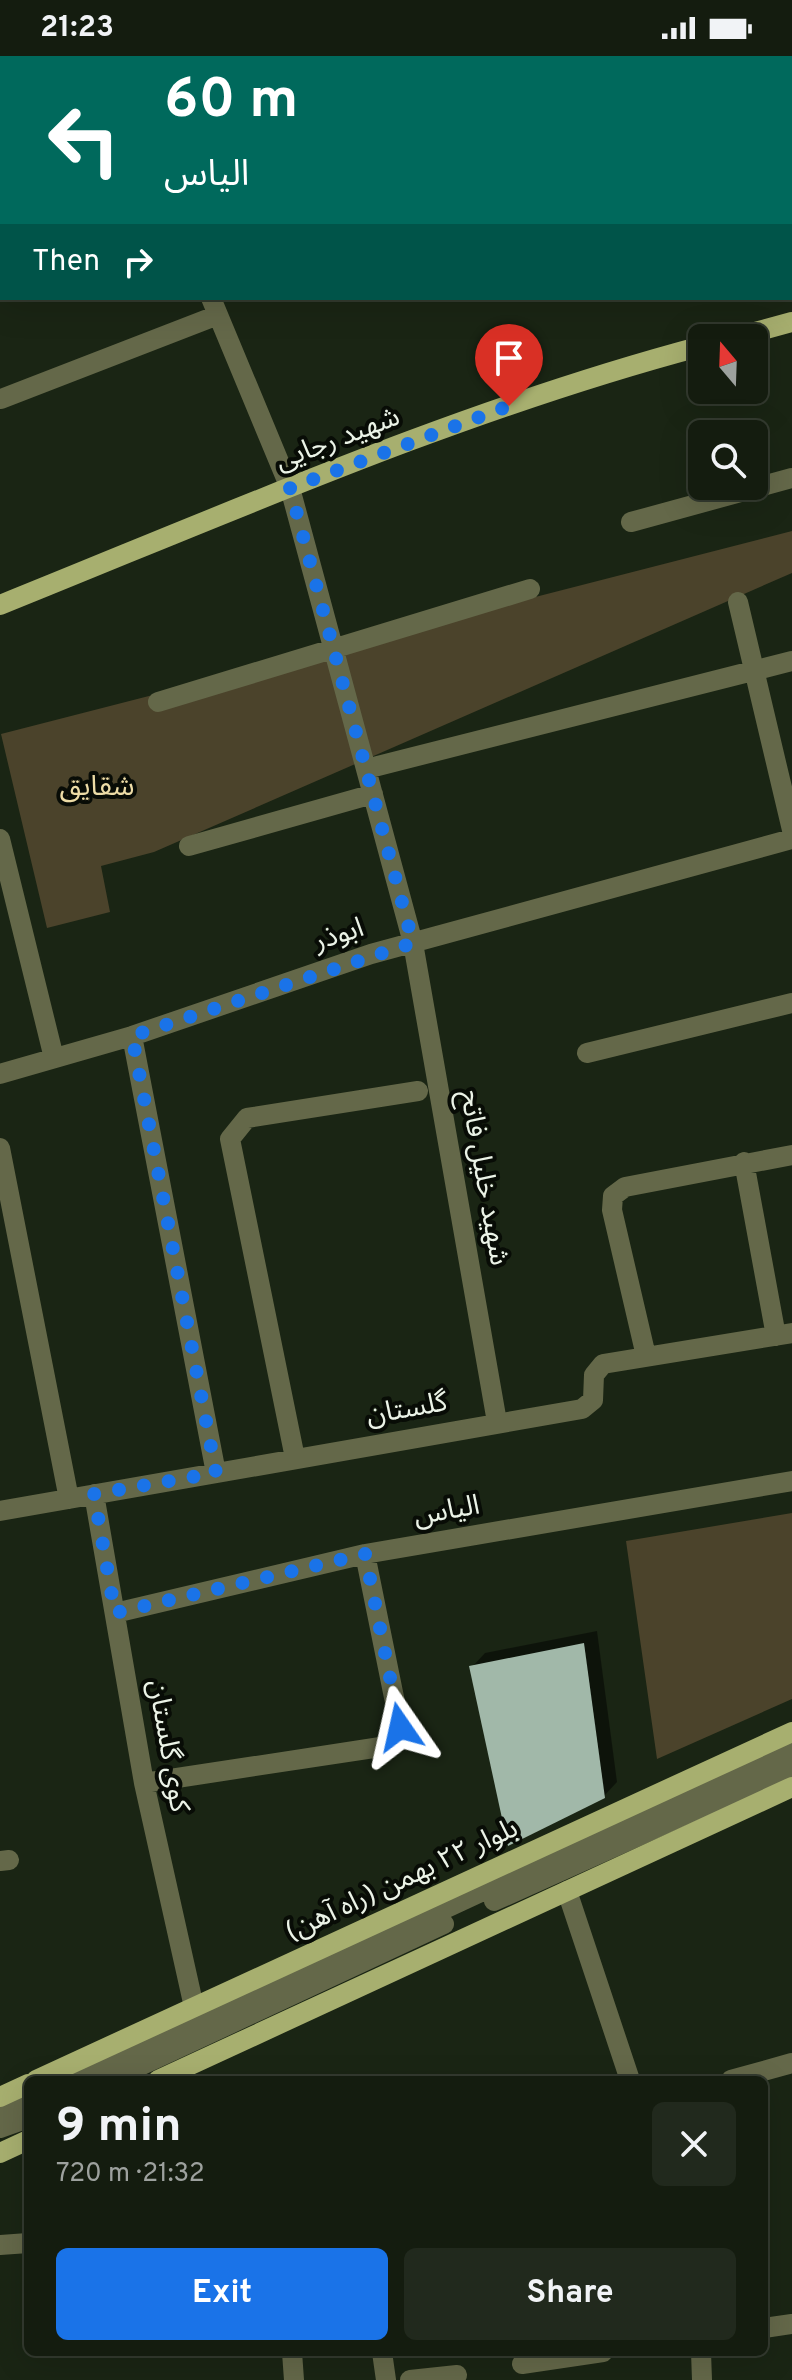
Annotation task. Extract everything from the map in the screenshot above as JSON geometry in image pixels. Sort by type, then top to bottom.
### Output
[{"type":"main road","points":[[768,329],[792,322]]},
{"type":"main road","name":"شهید رجایی","points":[[0,605],[290,488],[591,376],[688,350]]},
{"type":"main road","name":"بلوار ۲۲ بهمن (راه آهن)","points":[[45,2076],[792,1732]]},
{"type":"main road","points":[[167,2076],[792,1787]]},
{"type":"main road","points":[[0,2097],[24,2086]]},
{"type":"main road","points":[[0,2153],[24,2142]]},
{"type":"street","points":[[1,399],[214,307]]},
{"type":"street","name":"شهید خلیل فاتح","points":[[214,307],[290,488],[413,943],[497,1422]]},
{"type":"street","points":[[631,522],[792,478]]},
{"type":"street","points":[[158,702],[530,589]]},
{"type":"street","points":[[738,602],[792,830]]},
{"type":"street","points":[[366,769],[792,661]]},
{"type":"street","points":[[189,846],[373,794]]},
{"type":"street","points":[[0,839],[7,894],[54,1058]]},
{"type":"street","name":"ابوذر","points":[[0,1074],[132,1036],[413,943],[792,839]]},
{"type":"street","points":[[587,1053],[792,1003]]},
{"type":"street","points":[[132,1036],[216,1473]]},
{"type":"street","points":[[295,1458],[230,1139],[247,1118],[418,1091]]},
{"type":"street","points":[[0,1148],[69,1499]]},
{"type":"street","points":[[646,1356],[612,1210],[613,1196],[625,1187],[792,1155]]},
{"type":"street","points":[[744,1162],[784,1334]]},
{"type":"street","name":"گلستان","points":[[0,1511],[589,1407],[597,1369],[646,1356],[784,1334]]},
{"type":"street","name":"الیاس","points":[[115,1613],[365,1554],[792,1481]]},
{"type":"street","name":"کوی گلستان","points":[[94,1494],[144,1783],[194,2007]]},
{"type":"street","points":[[144,1783],[387,1746],[400,1727],[365,1554]]},
{"type":"street","points":[[84,2076],[792,1748]]},
{"type":"street","points":[[119,2076],[505,1896],[792,1767]]},
{"type":"street","points":[[567,1891],[622,2076]]},
{"type":"street","points":[[745,2076],[792,2063]]},
{"type":"street","points":[[0,2116],[24,2104]]},
{"type":"street","points":[[0,2128],[24,2119]]},
{"type":"street","points":[[0,2245],[24,2243]]},
{"type":"street","points":[[768,2327],[792,2324]]},
{"type":"street","points":[[292,2356],[294,2380]]},
{"type":"street","points":[[383,2356],[386,2380]]},
{"type":"street","points":[[522,2364],[576,2356]]},
{"type":"street","points":[[701,2356],[702,2380]]},
{"type":"street","points":[[410,2380],[457,2375]]},
{"type":"green space","name":"شقایق","points":[[792,531],[792,573],[154,852],[101,866],[110,912],[47,928],[1,734]]},
{"type":"green space","points":[[792,1513],[792,1699],[657,1759],[626,1541]]},
{"type":"building","points":[[584,1643],[605,1798],[508,1846],[469,1666]]},
{"type":"route","points":[[400,1727],[365,1554],[115,1613],[94,1494],[216,1473],[132,1036],[371,954],[413,943],[290,488],[509,406]]}]
